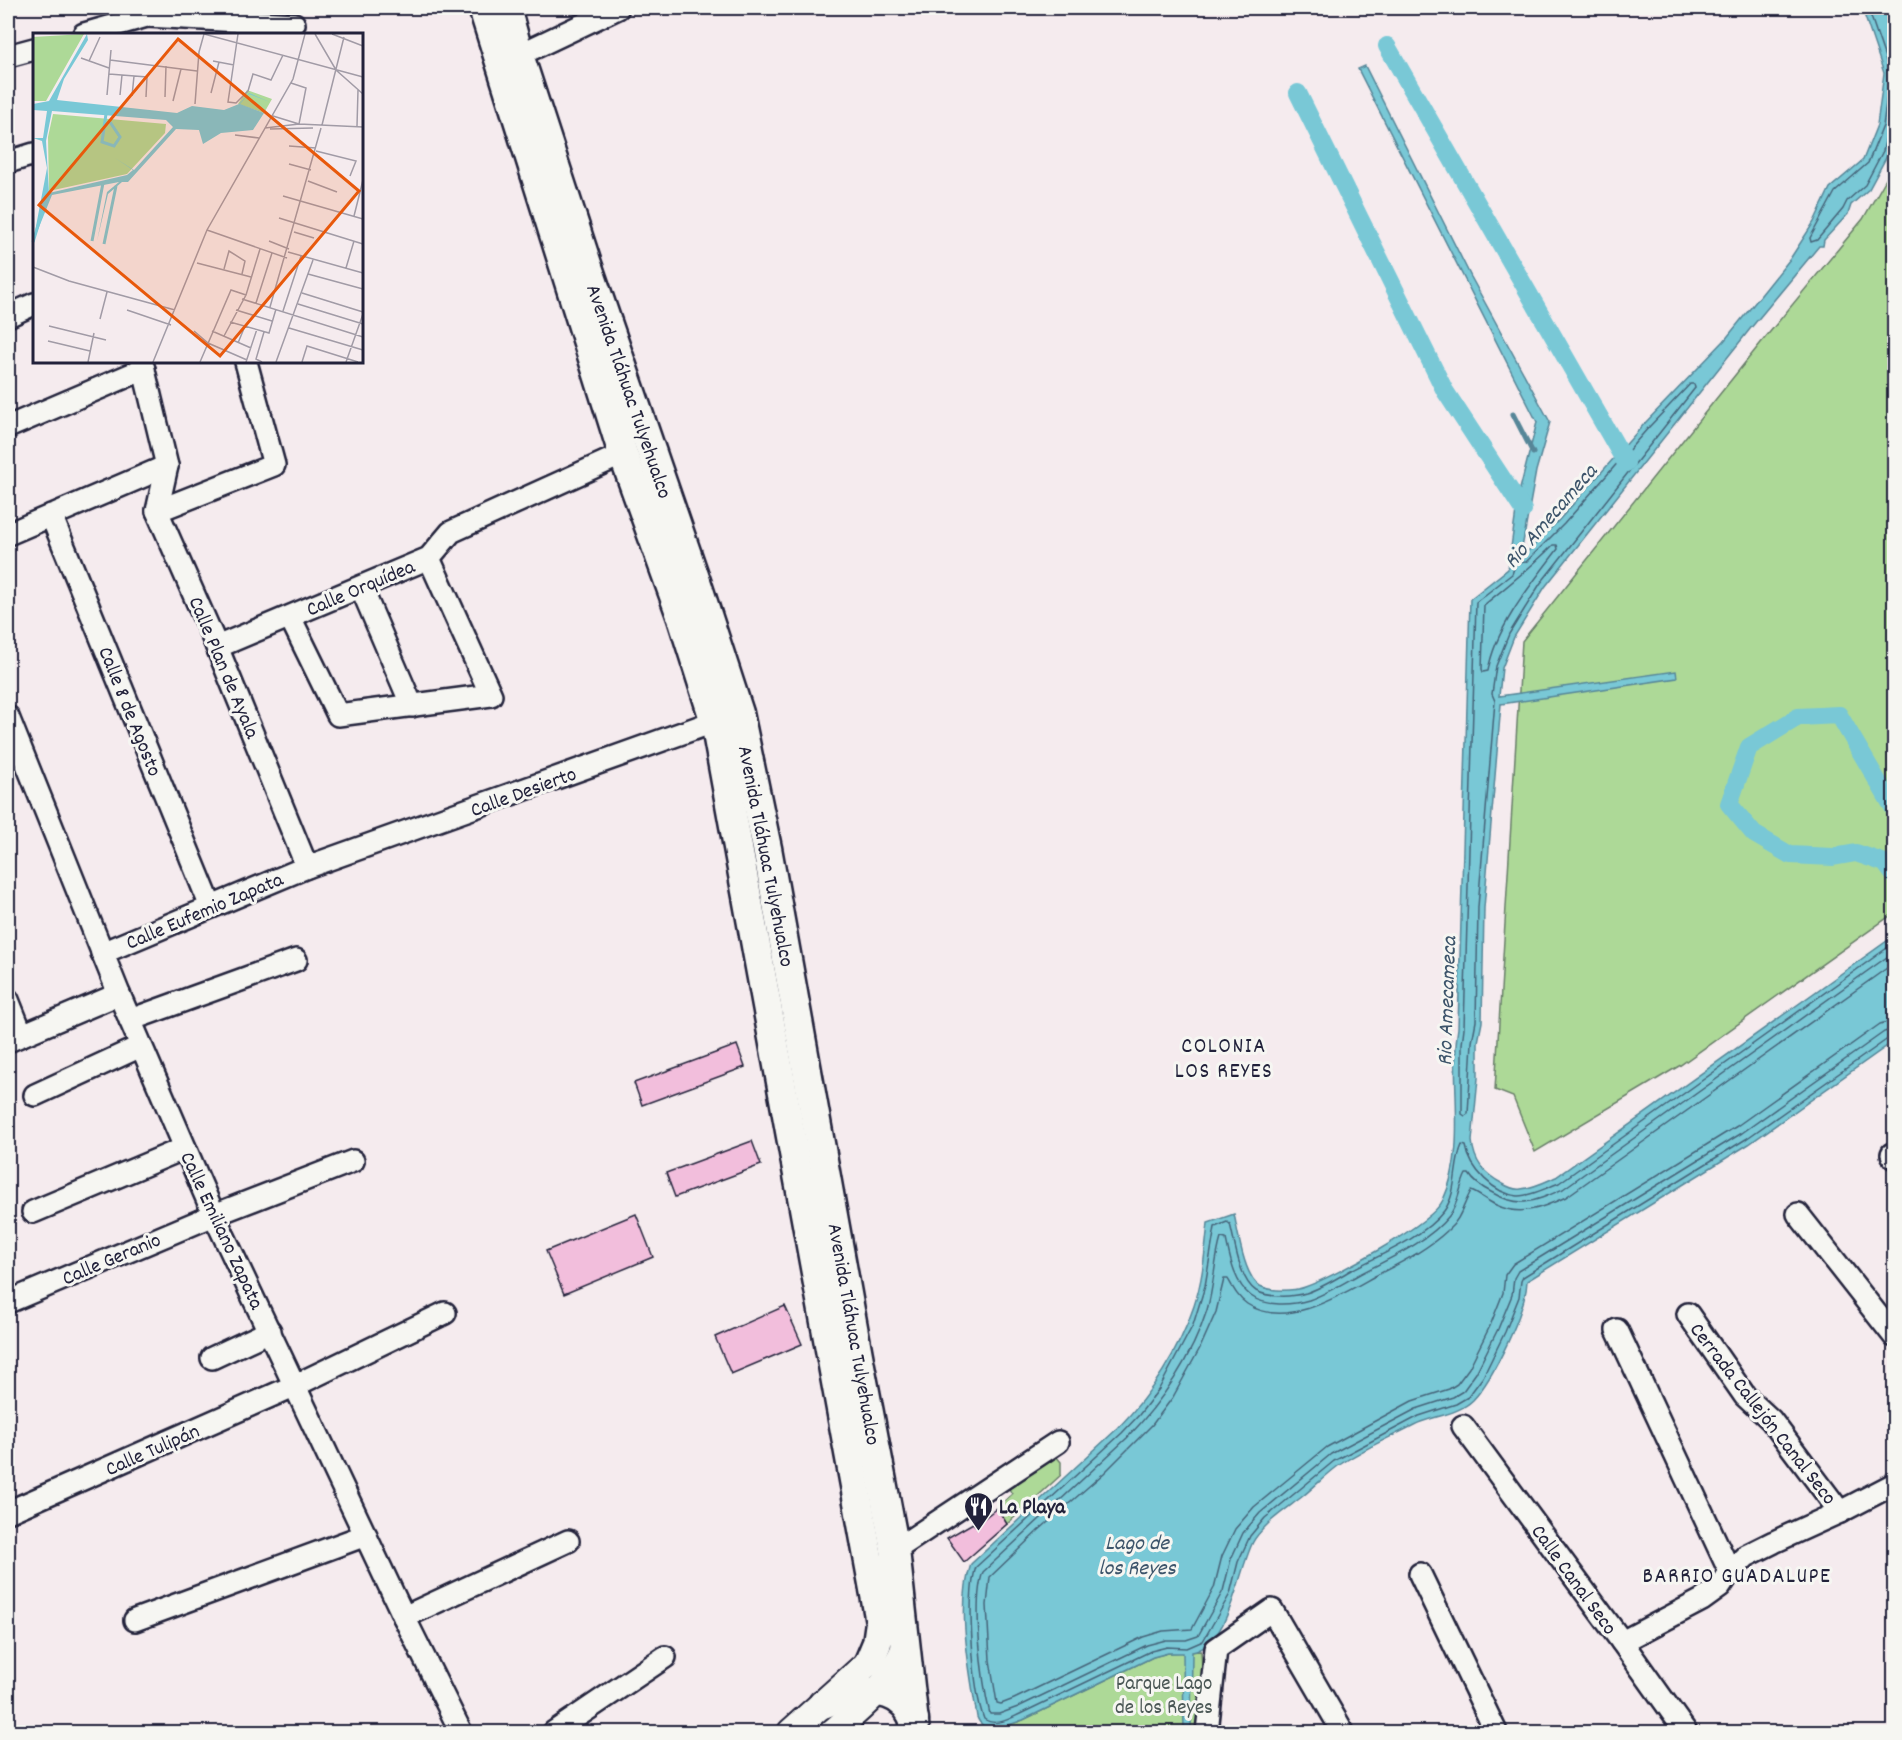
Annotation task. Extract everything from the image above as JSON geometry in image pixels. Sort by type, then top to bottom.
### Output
[{"type":"main road","name":"Avenida Tláhuac Tulyehualco","points":[[483,8],[576,268],[727,717],[778,987],[880,1622],[878,1643],[869,1662]]},
{"type":"main road","name":"Avenida Tláhuac Tulyehualco","points":[[506,8],[623,454],[667,537]]},
{"type":"main road","name":"Avenida Tláhuac Tulyehualco","points":[[778,987],[895,1550],[914,1726]]},
{"type":"main road","points":[[823,1704],[844,1695],[864,1691],[878,1692],[893,1696],[904,1704],[914,1726]]},
{"type":"street","points":[[519,55],[618,8]]},
{"type":"street","points":[[88,33],[148,19],[294,24]]},
{"type":"street","points":[[8,56],[33,49]]},
{"type":"street","points":[[8,162],[33,154]]},
{"type":"street","points":[[8,314],[33,304]]},
{"type":"street","points":[[157,511],[274,465],[246,363]]},
{"type":"street","points":[[8,427],[143,365],[167,466],[157,511]]},
{"type":"street","name":"Calle Orquídea","points":[[217,647],[429,558],[451,532],[623,454]]},
{"type":"street","points":[[8,534],[167,466]]},
{"type":"street","name":"Calle Plan de Ayala","points":[[157,511],[217,647],[307,867]]},
{"type":"street","name":"Calle 8 de Agosto","points":[[51,515],[212,907]]},
{"type":"street","points":[[290,617],[338,715],[491,695],[429,558]]},
{"type":"street","points":[[361,587],[412,706]]},
{"type":"street","name":"Calle Emiliano Zapata","points":[[8,717],[102,953],[214,1215],[460,1732]]},
{"type":"street","name":"Calle Desierto","points":[[307,867],[727,717]]},
{"type":"street","name":"Calle Eufemio Zapata","points":[[102,953],[307,867]]},
{"type":"street","points":[[130,1020],[296,960]]},
{"type":"street","points":[[8,1000],[15,1038],[119,994]]},
{"type":"street","points":[[35,1095],[141,1046]]},
{"type":"street","points":[[33,1212],[185,1148]]},
{"type":"street","name":"Calle Geranio","points":[[8,1302],[214,1215],[353,1161]]},
{"type":"street","points":[[1798,1214],[1894,1336]]},
{"type":"street","name":"Calle Tulipán","points":[[8,1512],[296,1385],[445,1313]]},
{"type":"street","name":"Cerrada Callejón Canal Seco","points":[[1688,1314],[1745,1396],[1771,1420],[1840,1512]]},
{"type":"street","points":[[1617,1330],[1730,1572]]},
{"type":"street","points":[[212,1358],[270,1331]]},
{"type":"street","name":"Calle Canal Seco","points":[[1463,1426],[1686,1732]]},
{"type":"street","points":[[895,1550],[1058,1442]]},
{"type":"street","points":[[1622,1642],[1702,1600],[1720,1587],[1730,1572],[1746,1556],[1894,1484]]},
{"type":"street","points":[[135,1620],[366,1535]]},
{"type":"street","points":[[404,1617],[568,1541]]},
{"type":"street","points":[[1420,1574],[1496,1732]]},
{"type":"street","points":[[1207,1732],[1216,1648],[1272,1610],[1343,1732]]},
{"type":"street","points":[[833,1732],[878,1692],[897,1666],[906,1646]]},
{"type":"street","points":[[554,1732],[665,1657]]},
{"type":"street","points":[[791,1732],[869,1662]]},
{"type":"green space","points":[[1894,165],[1894,913],[1679,1066],[1535,1152],[1513,1097],[1495,1090],[1522,641],[1863,219]]},
{"type":"green space","points":[[1055,1455],[1061,1462],[1061,1475],[1007,1524],[997,1508],[1012,1494],[1007,1485]]},
{"type":"green space","name":"Parque Lago de los Reyes","points":[[1201,1651],[1206,1732],[988,1732],[987,1729],[1001,1728],[1023,1720],[1153,1657],[1168,1653]]},
{"type":"water","name":"Lago de los Reyes","points":[[1862,8],[1884,8],[1894,31],[1894,134],[1889,152],[1869,189],[1851,205],[1848,214],[1824,240],[1823,246],[1819,246],[1750,329],[1545,587],[1514,637],[1502,668],[1499,696],[1676,671],[1677,678],[1501,704],[1484,908],[1482,1022],[1478,1042],[1473,1148],[1485,1172],[1512,1188],[1530,1187],[1556,1177],[1894,936],[1894,1041],[1749,1144],[1527,1281],[1521,1309],[1507,1344],[1490,1377],[1473,1400],[1460,1409],[1414,1425],[1347,1460],[1266,1526],[1253,1542],[1224,1622],[1205,1646],[1192,1652],[1191,1732],[1184,1732],[1183,1653],[1168,1653],[1153,1657],[1023,1720],[1004,1727],[985,1727],[977,1717],[964,1619],[967,1581],[971,1564],[1118,1428],[1153,1386],[1172,1355],[1194,1306],[1202,1275],[1208,1223],[1234,1214],[1242,1253],[1254,1281],[1260,1286],[1282,1290],[1305,1287],[1380,1249],[1435,1210],[1443,1200],[1455,1158],[1455,1071],[1470,599],[1508,569],[1518,497],[1537,422],[1358,69],[1365,66],[1471,277],[1550,422],[1536,471],[1520,559],[1559,520],[1645,423],[1724,341],[1790,259],[1814,222],[1830,188],[1863,160],[1877,125],[1884,73]]},
{"type":"building","points":[[737,1045],[745,1067],[642,1105],[634,1083]]},
{"type":"building","points":[[752,1141],[761,1165],[675,1197],[666,1173]]},
{"type":"building","points":[[636,1214],[653,1257],[564,1294],[546,1251]]},
{"type":"building","points":[[785,1306],[802,1344],[731,1374],[715,1337]]},
{"type":"building","name":"La Playa","points":[[997,1508],[1007,1524],[964,1562],[947,1538],[973,1523],[975,1525]]},
{"type":"waterway","points":[[1387,46],[1626,463]]},
{"type":"waterway","name":"Rio Amecameca","points":[[1298,93],[1445,391],[1523,510]]},
{"type":"waterway","points":[[1513,414],[1533,453]]},
{"type":"waterway","points":[[1894,809],[1839,715],[1798,717],[1749,747],[1729,804],[1754,834],[1790,855],[1833,857],[1856,853],[1885,863],[1894,875]]},
{"type":"place","name":"La Playa","points":[[978,1532]]},
{"type":"district","name":"COLONIA LOS REYES","points":[[1224,1056]]},
{"type":"district","name":"BARRIO GUADALUPE","points":[[1737,1574]]}]
